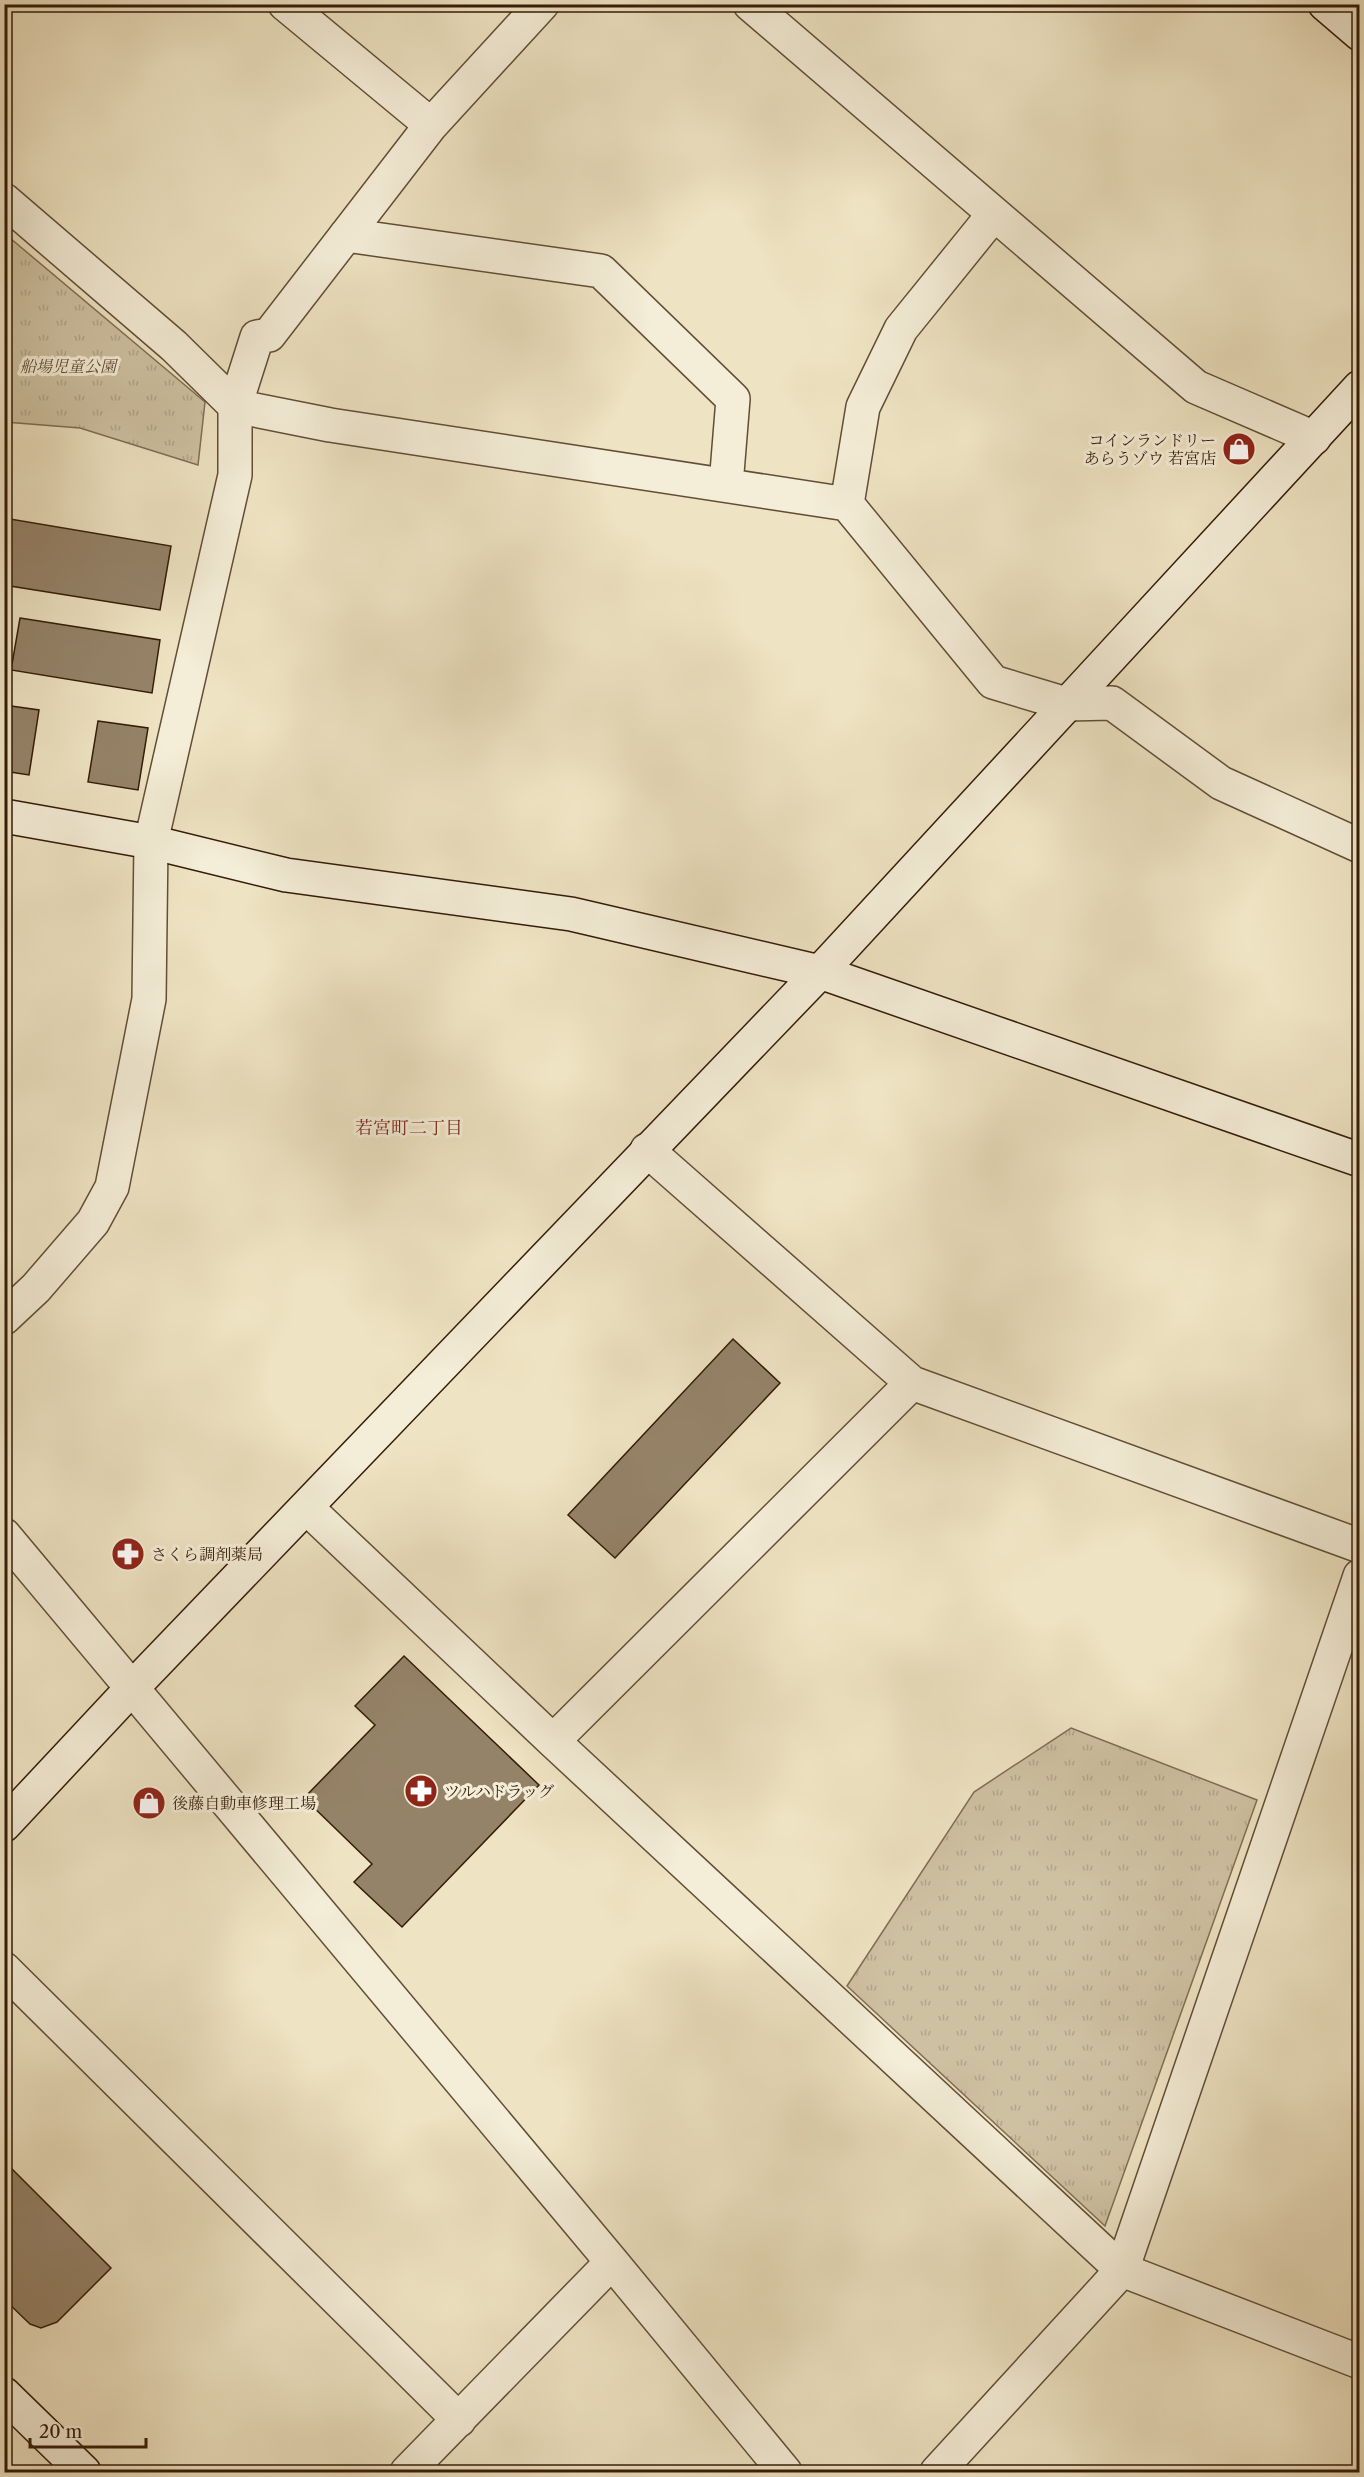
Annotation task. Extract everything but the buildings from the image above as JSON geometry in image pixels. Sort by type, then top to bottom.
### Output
[{"type":"street","points":[[285,4],[431,125]]},
{"type":"street","points":[[4,1318],[36,1288],[93,1222],[112,1187],[149,999],[152,842],[235,475],[235,406],[257,337],[269,334],[431,125],[542,4]]},
{"type":"street","points":[[750,4],[1196,387],[1314,438]]},
{"type":"street","points":[[1325,4],[1359,34]]},
{"type":"street","points":[[4,200],[174,346],[235,406],[330,425],[847,504],[993,682],[1066,704],[1112,704],[1221,783],[1359,846]]},
{"type":"street","points":[[847,504],[864,407],[902,329],[994,214]]},
{"type":"street","points":[[346,235],[601,271],[733,399],[726,485]]},
{"type":"street","points":[[4,1825],[133,1687],[820,972],[1359,387]]},
{"type":"street","points":[[4,816],[152,842],[286,875],[571,914],[820,972],[1359,1160]]},
{"type":"street","points":[[647,1150],[912,1383],[1359,1546]]},
{"type":"street","points":[[553,1741],[912,1383]]},
{"type":"street","points":[[307,1508],[553,1741],[1122,2270],[1359,2362]]},
{"type":"street","points":[[4,1535],[785,2472]]},
{"type":"street","points":[[938,2472],[1122,2270],[1359,1576]]},
{"type":"street","points":[[4,1969],[459,2420]]},
{"type":"street","points":[[407,2472],[612,2262]]},
{"type":"street","points":[[4,2394],[84,2472]]},
{"type":"green space","name":"船場児童公園","points":[[4,233],[205,402],[198,465],[80,428],[5,422]]},
{"type":"green space","points":[[1071,1728],[1257,1800],[1105,2226],[847,1986],[974,1792]]},
{"type":"place","name":"コインランドリー あらうゾウ 若宮店","points":[[1239,449]]},
{"type":"place","name":"さくら調剤薬局","points":[[128,1554]]},
{"type":"place","name":"ツルハドラッグ","points":[[421,1791]]},
{"type":"place","name":"後藤自動車修理工場","points":[[149,1803]]},
{"type":"district","name":"若宮町二丁目","points":[[409,1128]]}]
